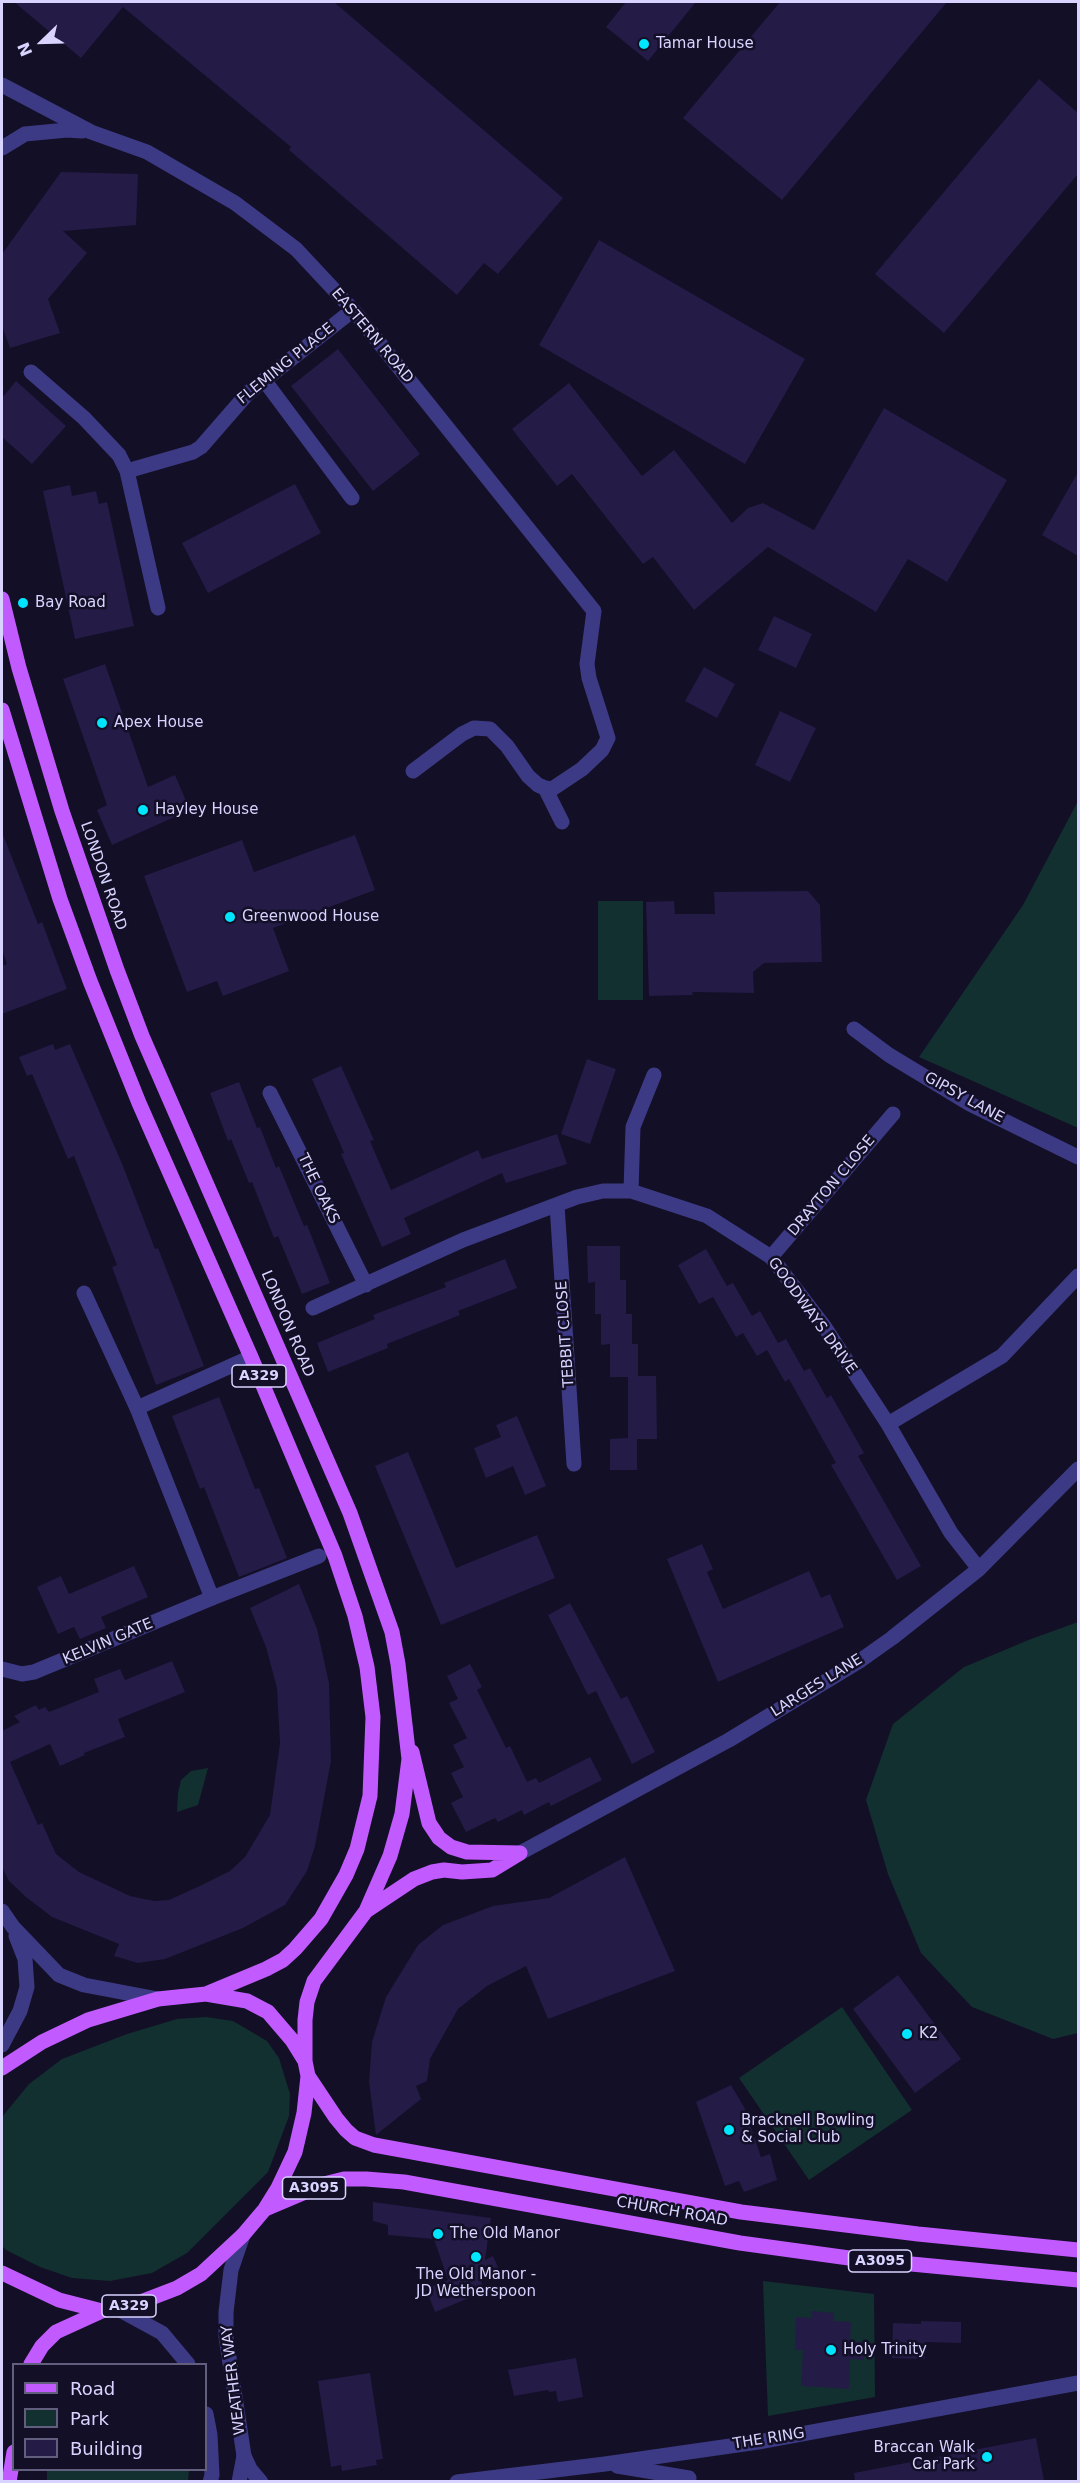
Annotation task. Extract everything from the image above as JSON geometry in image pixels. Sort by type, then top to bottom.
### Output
[{"type":"main road","name":"LONDON ROAD","points":[[2,599],[19,668],[62,811],[89,893],[142,1036],[350,1513],[392,1632],[399,1664],[409,1759],[402,1814],[390,1856],[366,1911],[314,1981],[305,2020],[307,2069]]},
{"type":"main road","name":"A329","points":[[2,710],[57,889],[90,981],[139,1103],[251,1357],[335,1556],[355,1616],[371,1694],[372,1774],[366,1815],[357,1848],[333,1899],[308,1936],[283,1960],[206,1994]]},
{"type":"main road","points":[[408,1735],[429,1823],[438,1838],[466,1852],[520,1853]]},
{"type":"main road","points":[[366,1911],[414,1879],[432,1872],[492,1870],[520,1853]]},
{"type":"main road","name":"A329","points":[[2,2068],[42,2042],[88,2020],[158,1999],[206,1994],[246,2001],[268,2012],[292,2040],[307,2069],[304,2113],[294,2152],[278,2188],[265,2209],[243,2235],[215,2263],[187,2283],[148,2300],[102,2311],[56,2332],[46,2340],[32,2363]]},
{"type":"main road","name":"CHURCH ROAD","points":[[307,2069],[336,2118],[351,2134],[362,2141],[415,2154],[686,2202],[820,2223],[1078,2250]]},
{"type":"main road","name":"CHURCH ROAD","points":[[265,2209],[324,2184],[344,2179],[404,2182],[683,2233],[849,2258],[1078,2280]]},
{"type":"main road","name":"A329","points":[[2,2273],[59,2300],[102,2311]]},
{"type":"main road","points":[[9,2481],[12,2464]]},
{"type":"street","name":"EASTERN ROAD","points":[[2,85],[91,132],[147,152],[235,203],[296,249],[353,310],[594,611],[587,663],[589,678],[608,738],[602,750],[582,769],[552,789],[545,788]]},
{"type":"street","name":"EASTERN ROAD","points":[[2,148],[25,134],[67,130],[91,132]]},
{"type":"street","name":"FLEMING PLACE","points":[[127,471],[193,452],[201,447],[239,401],[353,310]]},
{"type":"street","points":[[31,372],[84,418],[119,455],[127,471],[158,608]]},
{"type":"street","points":[[264,380],[352,498]]},
{"type":"street","points":[[413,771],[462,734],[474,728],[485,727],[495,733],[538,785],[545,788],[562,822]]},
{"type":"street","name":"GIPSY LANE","points":[[854,1029],[889,1055],[970,1104],[1078,1157]]},
{"type":"street","points":[[631,1191],[633,1127],[654,1075]]},
{"type":"street","name":"THE OAKS","points":[[270,1093],[366,1285]]},
{"type":"street","name":"DRAYTON CLOSE","points":[[771,1257],[893,1114]]},
{"type":"street","name":"GOODWAYS DRIVE","points":[[557,1205],[603,1191],[631,1191],[707,1216],[771,1257],[824,1326],[888,1424],[951,1533],[979,1569]]},
{"type":"street","points":[[313,1308],[463,1240],[557,1205]]},
{"type":"street","name":"TEBBIT CLOSE","points":[[557,1205],[574,1464]]},
{"type":"street","points":[[888,1424],[1002,1356],[1078,1276]]},
{"type":"street","points":[[84,1293],[136,1408],[212,1598]]},
{"type":"street","points":[[136,1408],[251,1357]]},
{"type":"street","name":"LARGES LANE","points":[[520,1853],[729,1740],[819,1686],[892,1638],[979,1569],[1078,1469]]},
{"type":"street","name":"KELVIN GATE","points":[[2,1669],[22,1674],[33,1672],[319,1556]]},
{"type":"street","points":[[2,1911],[46,1964],[64,1978],[84,1985],[158,1999]]},
{"type":"street","points":[[2,2045],[20,2011],[27,1987],[25,1959],[13,1927]]},
{"type":"street","name":"WEATHER WAY","points":[[243,2235],[231,2270],[226,2320],[228,2354],[244,2456],[250,2469],[261,2481]]},
{"type":"street","points":[[118,2309],[162,2333],[187,2363]]},
{"type":"street","name":"THE RING","points":[[458,2481],[605,2464],[815,2432],[1078,2384]]},
{"type":"street","name":"WEATHER WAY","points":[[207,2419],[212,2475],[210,2481]]},
{"type":"street","name":"WEATHER WAY","points":[[239,2481],[244,2456]]},
{"type":"street","points":[[605,2464],[689,2478]]},
{"type":"green space","points":[[1078,801],[1078,1128],[919,1057],[1023,905]]},
{"type":"green space","points":[[598,901],[643,901],[643,1000],[598,1000]]},
{"type":"green space","points":[[1078,1622],[1078,2033],[1053,2039],[972,2007],[921,1953],[888,1874],[866,1800],[893,1724],[964,1667]]},
{"type":"green space","points":[[208,1768],[198,1805],[177,1812],[181,1780],[191,1771]]},
{"type":"green space","points":[[842,2007],[912,2110],[809,2180],[739,2078]]},
{"type":"green space","points":[[206,2017],[233,2021],[267,2041],[279,2058],[290,2094],[289,2116],[268,2172],[187,2253],[152,2273],[110,2281],[72,2278],[40,2267],[6,2250],[2,2246],[2,2117],[29,2084],[62,2059],[127,2034],[177,2019]]},
{"type":"green space","points":[[763,2281],[874,2294],[875,2397],[768,2416]]},
{"type":"green space","points":[[47,2471],[189,2471],[188,2482],[47,2481]]},
{"type":"building","points":[[14,2],[334,2],[563,198],[498,274],[484,263],[457,295],[289,150],[291,147],[123,7],[81,58]]},
{"type":"building","name":"Tamar House","points":[[626,2],[696,2],[648,61],[606,27]]},
{"type":"building","points":[[780,2],[947,2],[782,200],[683,118]]},
{"type":"building","points":[[1039,79],[1078,113],[1078,174],[944,333],[875,274]]},
{"type":"building","points":[[61,172],[138,174],[136,225],[63,231],[87,253],[48,299],[60,333],[10,348],[2,326],[2,254]]},
{"type":"building","points":[[599,240],[805,359],[745,464],[539,345]]},
{"type":"building","points":[[338,349],[420,454],[373,491],[291,386]]},
{"type":"building","points":[[16,381],[66,426],[32,464],[2,437],[2,398]]},
{"type":"building","points":[[569,383],[642,476],[674,450],[732,523],[748,508],[763,503],[814,530],[884,408],[1007,480],[947,582],[908,559],[876,612],[768,547],[694,610],[653,557],[643,564],[572,474],[557,486],[512,429]]},
{"type":"building","points":[[1078,472],[1078,556],[1042,535]]},
{"type":"building","points":[[295,484],[321,533],[208,593],[182,543]]},
{"type":"building","points":[[70,485],[72,496],[96,491],[99,504],[107,502],[134,626],[75,639],[43,491]]},
{"type":"building","points":[[774,616],[812,634],[796,668],[758,650]]},
{"type":"building","points":[[105,664],[148,787],[175,775],[190,810],[112,845],[97,810],[107,805],[63,679]]},
{"type":"building","points":[[704,667],[735,684],[717,718],[685,701]]},
{"type":"building","points":[[780,711],[816,728],[790,782],[755,765]]},
{"type":"building","points":[[2,832],[38,924],[42,922],[67,989],[2,1014],[2,966],[7,964],[2,949]]},
{"type":"building","name":"Greenwood House","points":[[355,835],[375,890],[273,928],[289,971],[223,996],[217,981],[187,992],[144,876],[242,840],[254,872]]},
{"type":"building","points":[[808,891],[820,905],[822,962],[764,963],[753,972],[754,993],[692,992],[693,995],[649,996],[646,902],[674,901],[675,914],[715,914],[714,892]]},
{"type":"building","points":[[53,1044],[55,1050],[70,1044],[123,1166],[155,1249],[158,1248],[204,1366],[156,1385],[112,1267],[117,1265],[74,1156],[68,1159],[32,1074],[27,1076],[19,1057]]},
{"type":"building","points":[[587,1059],[616,1069],[590,1144],[561,1134]]},
{"type":"building","points":[[341,1066],[374,1140],[370,1141],[391,1190],[478,1150],[482,1159],[557,1134],[567,1164],[506,1183],[502,1173],[404,1218],[411,1234],[382,1247],[341,1154],[344,1153],[312,1079]]},
{"type":"building","points":[[239,1082],[276,1168],[279,1166],[304,1226],[307,1225],[330,1283],[302,1294],[278,1236],[274,1238],[252,1182],[249,1183],[231,1139],[228,1141],[210,1093]]},
{"type":"building","points":[[587,1246],[620,1246],[620,1280],[626,1280],[626,1314],[632,1314],[632,1344],[638,1344],[638,1376],[656,1376],[657,1439],[637,1439],[637,1470],[610,1470],[610,1439],[628,1438],[628,1377],[610,1377],[610,1344],[601,1345],[601,1314],[595,1314],[595,1282],[588,1283]]},
{"type":"building","points":[[706,1249],[727,1286],[733,1283],[752,1316],[760,1311],[778,1343],[786,1339],[804,1371],[810,1368],[827,1398],[831,1395],[864,1453],[858,1456],[921,1566],[897,1580],[831,1465],[836,1463],[789,1379],[785,1382],[767,1350],[757,1356],[743,1333],[736,1337],[713,1297],[699,1304],[678,1265]]},
{"type":"building","points":[[505,1259],[517,1288],[458,1311],[460,1315],[387,1344],[388,1348],[328,1372],[317,1343],[375,1319],[373,1315],[446,1287],[444,1283]]},
{"type":"building","points":[[219,1397],[255,1489],[259,1488],[287,1558],[239,1577],[204,1487],[200,1489],[172,1416]]},
{"type":"building","points":[[517,1416],[546,1486],[525,1495],[513,1466],[486,1478],[474,1448],[501,1437],[496,1425]]},
{"type":"building","points":[[408,1452],[456,1568],[537,1535],[555,1578],[441,1625],[375,1466]]},
{"type":"building","points":[[702,1544],[713,1569],[707,1572],[723,1609],[809,1571],[821,1598],[830,1594],[844,1627],[718,1682],[667,1559]]},
{"type":"building","points":[[134,1566],[148,1597],[101,1617],[106,1628],[80,1639],[74,1627],[58,1634],[37,1587],[61,1576],[69,1594]]},
{"type":"building","points":[[299,1584],[317,1629],[329,1683],[331,1761],[315,1846],[307,1871],[285,1905],[243,1928],[165,1959],[138,1963],[114,1956],[119,1944],[52,1917],[9,1881],[2,1867],[2,1731],[20,1722],[14,1716],[36,1705],[39,1710],[45,1707],[49,1712],[99,1692],[94,1679],[120,1669],[125,1680],[172,1661],[185,1692],[118,1719],[125,1737],[84,1753],[85,1755],[60,1766],[50,1744],[10,1762],[38,1825],[42,1823],[56,1854],[79,1872],[130,1896],[154,1901],[169,1900],[202,1885],[230,1871],[245,1857],[270,1815],[280,1743],[277,1688],[266,1647],[250,1608]]},
{"type":"building","points":[[570,1603],[621,1699],[627,1696],[655,1752],[632,1764],[596,1691],[588,1695],[548,1615]]},
{"type":"building","points":[[470,1664],[482,1687],[477,1690],[506,1748],[510,1746],[527,1782],[536,1778],[539,1783],[590,1757],[602,1780],[551,1806],[549,1802],[524,1815],[522,1810],[498,1822],[495,1818],[466,1832],[451,1803],[463,1797],[451,1773],[464,1767],[453,1745],[467,1738],[449,1703],[458,1699],[447,1676]]},
{"type":"building","points":[[625,1857],[675,1971],[548,2019],[526,1966],[487,1986],[458,2009],[430,2059],[427,2081],[416,2086],[421,2099],[376,2135],[369,2082],[372,2042],[386,1997],[418,1945],[443,1925],[493,1906],[549,1898]]},
{"type":"building","name":"K2","points":[[898,1975],[961,2059],[915,2093],[853,2009]]},
{"type":"building","name":"Bracknell Bowling & Social Club","points":[[731,2085],[744,2107],[761,2157],[770,2154],[777,2180],[744,2192],[739,2181],[725,2186],[696,2102]]},
{"type":"building","name":"The Old Manor - JD Wetherspoon","points":[[373,2202],[491,2218],[485,2260],[493,2256],[501,2274],[481,2280],[484,2292],[435,2312],[426,2289],[448,2280],[434,2239],[388,2235],[388,2225],[373,2221]]},
{"type":"building","name":"Holy Trinity","points":[[811,2311],[834,2313],[833,2321],[851,2322],[850,2341],[864,2342],[864,2360],[850,2359],[849,2389],[801,2386],[803,2350],[795,2350],[796,2317],[811,2318]]},
{"type":"building","points":[[921,2321],[961,2322],[961,2343],[926,2342],[925,2359],[892,2358],[893,2323],[921,2324]]},
{"type":"building","points":[[576,2358],[583,2397],[558,2402],[556,2391],[549,2392],[548,2390],[514,2396],[508,2370]]},
{"type":"building","points":[[370,2373],[383,2459],[376,2460],[377,2465],[342,2471],[341,2465],[331,2467],[318,2381]]},
{"type":"building","name":"Braccan Walk Car Park","points":[[1036,2438],[1044,2481],[855,2481],[854,2473]]},
{"type":"place","name":"Tamar House","points":[[644,44]]},
{"type":"place","name":"Bay Road","points":[[23,603]]},
{"type":"place","name":"Apex House","points":[[102,723]]},
{"type":"place","name":"Hayley House","points":[[143,810]]},
{"type":"place","name":"Greenwood House","points":[[230,917]]},
{"type":"place","name":"K2","points":[[907,2034]]},
{"type":"place","name":"Bracknell Bowling & Social Club","points":[[729,2130]]},
{"type":"place","name":"The Old Manor","points":[[438,2234]]},
{"type":"place","name":"The Old Manor - JD Wetherspoon","points":[[476,2257]]},
{"type":"place","name":"Holy Trinity","points":[[831,2350]]},
{"type":"place","name":"Braccan Walk Car Park","points":[[987,2457]]}]
